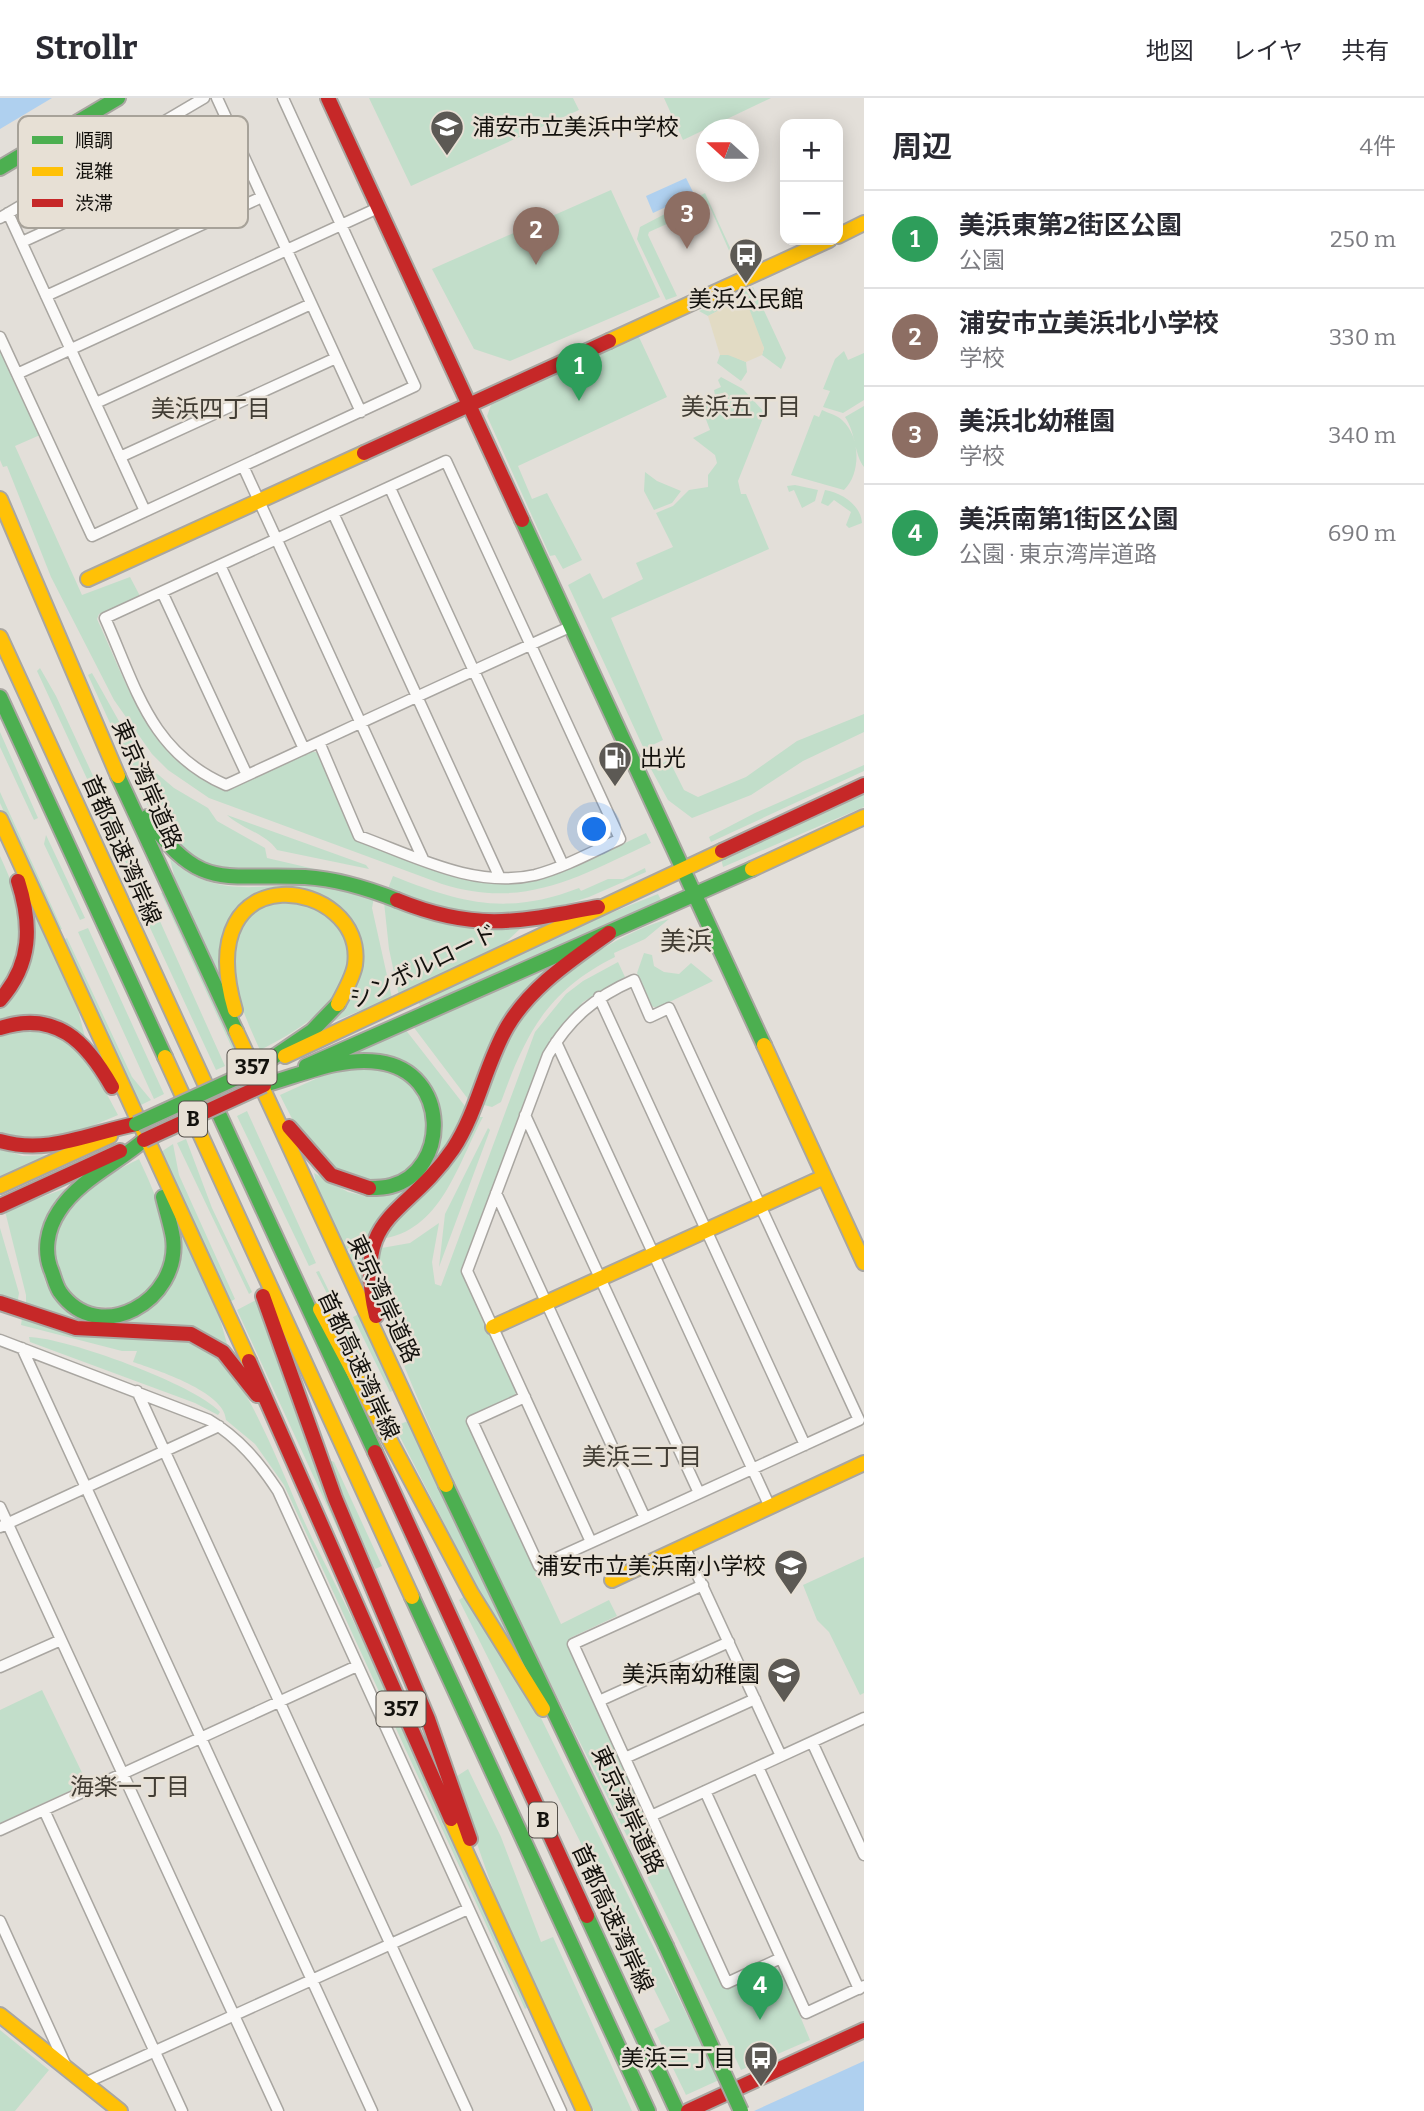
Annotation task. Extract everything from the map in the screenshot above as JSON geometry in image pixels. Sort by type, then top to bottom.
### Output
[{"type":"main road","points":[[89,115],[118,98]]},
{"type":"main road","points":[[328,98],[864,1263]]},
{"type":"main road","points":[[0,168],[18,157]]},
{"type":"main road","points":[[843,234],[864,223]]},
{"type":"main road","points":[[88,579],[818,245]]},
{"type":"main road","name":"東京湾岸道路","points":[[0,499],[117,774],[506,1615],[579,1760],[741,2111]]},
{"type":"main road","name":"首都高速湾岸線","points":[[0,638],[677,2111]]},
{"type":"main road","name":"首都高速湾岸線","points":[[0,697],[648,2111]]},
{"type":"main road","points":[[117,774],[170,849],[189,867],[214,877],[335,880],[443,917],[474,923],[517,923],[598,907]]},
{"type":"main road","name":"シンボルロード","points":[[0,1186],[416,996],[598,907],[864,785]]},
{"type":"main road","name":"シンボルロード","points":[[0,1206],[423,1013],[610,933],[864,817]]},
{"type":"main road","points":[[0,1000],[20,974],[29,943],[23,896],[1,821]]},
{"type":"main road","name":"357","points":[[1,821],[272,1410],[391,1688],[584,2111]]},
{"type":"main road","points":[[243,1046],[225,956],[231,932],[250,907],[280,893],[301,893],[320,899],[344,920],[355,950],[352,979],[330,1014],[256,1069]]},
{"type":"main road","points":[[388,1360],[369,1282],[369,1258],[377,1235],[453,1149],[471,1116],[507,1027],[518,1011],[543,984],[610,933]]},
{"type":"main road","points":[[0,1028],[30,1020],[62,1028],[82,1043],[113,1088],[130,1103]]},
{"type":"main road","points":[[264,1085],[363,1060],[394,1065],[418,1080],[434,1112],[436,1130],[425,1162],[411,1176],[381,1188],[358,1187],[330,1174],[310,1156],[270,1106]]},
{"type":"main road","points":[[0,1141],[23,1149],[48,1148],[110,1128],[136,1124]]},
{"type":"main road","points":[[144,1140],[125,1158],[89,1180],[62,1206],[48,1234],[47,1259],[50,1274],[62,1294],[87,1312],[107,1317],[120,1315],[157,1297],[170,1276],[175,1244],[157,1177],[155,1156]]},
{"type":"main road","points":[[492,1327],[824,1177]]},
{"type":"main road","points":[[231,1202],[335,1498],[428,1719],[468,1832],[489,1903]]},
{"type":"main road","points":[[261,1208],[297,1266],[471,1593],[556,1731],[579,1760]]},
{"type":"main road","points":[[0,1303],[76,1328],[191,1334],[223,1352],[272,1410]]},
{"type":"main road","points":[[612,1580],[864,1463]]},
{"type":"main road","points":[[0,2015],[120,2111]]},
{"type":"main road","points":[[688,2111],[864,2030]]},
{"type":"street","points":[[173,116],[204,98]]},
{"type":"street","points":[[217,98],[225,116]]},
{"type":"street","points":[[0,337],[92,536],[415,386],[283,98]]},
{"type":"street","points":[[248,167],[361,412]]},
{"type":"street","points":[[248,203],[262,197]]},
{"type":"street","points":[[17,374],[378,208]]},
{"type":"street","points":[[4,215],[22,242],[145,511]]},
{"type":"street","points":[[22,242],[52,228]]},
{"type":"street","points":[[46,296],[194,228]]},
{"type":"street","points":[[96,403],[311,304]]},
{"type":"street","points":[[120,457],[336,358]]},
{"type":"street","points":[[319,742],[359,836],[468,875],[500,878],[534,875],[620,839],[530,645],[446,461],[105,618],[145,707],[167,745],[197,770],[226,785],[416,696],[474,671],[530,645],[572,626]]},
{"type":"street","points":[[243,466],[423,859]]},
{"type":"street","points":[[390,488],[563,865]]},
{"type":"street","points":[[333,513],[500,878]]},
{"type":"street","points":[[220,565],[304,749]]},
{"type":"street","points":[[162,592],[247,775]]},
{"type":"street","points":[[524,1397],[472,1421],[539,1566],[859,1420],[670,1008],[650,1017],[634,980],[599,997],[572,1020],[556,1042],[525,1115],[467,1271],[591,1542]]},
{"type":"street","points":[[599,997],[805,1445]]},
{"type":"street","points":[[556,1042],[770,1507]]},
{"type":"street","points":[[525,1115],[699,1493]]},
{"type":"street","points":[[496,1193],[645,1518]]},
{"type":"street","points":[[0,1340],[136,1391],[219,1426],[248,1451],[278,1491],[561,2111]]},
{"type":"street","points":[[22,1348],[372,2111]]},
{"type":"street","points":[[136,1391],[467,2111]]},
{"type":"street","points":[[4,1525],[219,1426]]},
{"type":"street","points":[[0,1507],[4,1525],[61,1640],[278,2111]]},
{"type":"street","points":[[684,1546],[781,1756]]},
{"type":"street","points":[[703,1585],[573,1644],[727,1983],[781,1958]]},
{"type":"street","points":[[0,1667],[61,1640]]},
{"type":"street","points":[[599,1701],[729,1642]]},
{"type":"street","points":[[0,1830],[357,1666]]},
{"type":"street","points":[[625,1758],[755,1699]]},
{"type":"street","points":[[651,1816],[864,1718]]},
{"type":"street","points":[[813,1742],[864,1855]]},
{"type":"street","points":[[705,1791],[806,2013],[861,1987],[758,1767]]},
{"type":"street","points":[[44,1810],[182,2111]]},
{"type":"street","points":[[85,2083],[468,1909]]},
{"type":"street","points":[[0,1922],[68,2069]]},
{"type":"green space","points":[[369,98],[573,98],[579,110],[411,186]]},
{"type":"green space","points":[[664,98],[771,98],[727,119],[696,119],[696,134],[683,140]]},
{"type":"green space","points":[[611,190],[660,297],[510,361],[474,349],[432,269]]},
{"type":"green space","points":[[705,193],[739,267],[738,271],[709,205],[649,232],[648,235],[677,296],[666,300],[637,239],[640,227]]},
{"type":"green space","points":[[753,287],[786,358],[781,369],[762,355],[764,348],[740,300],[708,316],[699,311]]},
{"type":"green space","points":[[638,335],[667,397],[518,466],[532,499],[547,493],[582,560],[563,569],[555,555],[550,556],[487,416],[491,405]]},
{"type":"green space","points":[[0,347],[40,435],[15,446],[82,595],[130,577],[140,596],[99,614],[97,619],[144,718],[176,758],[198,776],[224,791],[312,751],[318,753],[357,840],[423,866],[492,883],[515,883],[552,875],[646,833],[651,843],[550,886],[499,893],[472,891],[442,884],[209,798],[168,770],[152,754],[114,700],[51,577],[7,466],[3,467],[0,460]]},
{"type":"green space","points":[[844,351],[848,360],[864,353],[864,400],[843,413],[823,407],[830,391],[823,389],[835,359]]},
{"type":"green space","points":[[728,354],[746,362],[747,372],[741,381],[717,363],[720,355]]},
{"type":"green space","points":[[721,377],[743,389],[765,413],[738,481],[741,494],[746,494],[769,549],[611,618],[663,740],[644,749],[568,585],[590,573],[603,599],[643,579],[636,563],[673,547],[656,513],[673,506],[689,490],[708,487],[708,475],[717,463],[715,455],[693,438],[710,430],[699,401],[715,395],[714,390],[721,387],[718,380]]},
{"type":"green space","points":[[864,406],[864,467],[845,417]]},
{"type":"green space","points":[[822,410],[842,420],[853,436],[856,465],[854,475],[844,490],[791,475],[814,415],[819,417]]},
{"type":"green space","points":[[645,472],[657,481],[681,491],[672,503],[654,510],[644,491]]},
{"type":"green space","points":[[787,486],[818,490],[815,501],[802,508],[794,490],[789,492]]},
{"type":"green space","points":[[825,490],[850,501],[858,511],[862,523],[849,528],[846,525],[851,512],[834,500],[828,506],[821,503]]},
{"type":"green space","points":[[40,668],[56,696],[146,890],[140,893],[37,671]]},
{"type":"green space","points":[[92,673],[125,732],[154,771],[174,788],[208,808],[217,821],[265,848],[267,858],[375,883],[252,874],[191,861],[159,826],[148,806],[88,675]]},
{"type":"green space","points":[[864,714],[864,732],[803,761],[751,795],[692,818],[668,800],[651,769],[669,760],[684,790],[698,797],[746,777],[797,741]]},
{"type":"green space","points":[[0,732],[38,818],[34,820],[0,747]]},
{"type":"green space","points":[[864,765],[864,771],[711,842],[709,837],[755,813]]},
{"type":"green space","points":[[0,792],[62,929],[59,930],[0,803]]},
{"type":"green space","points":[[864,793],[864,807],[723,867],[721,858]]},
{"type":"green space","points":[[227,815],[366,865],[369,869],[277,850],[266,839]]},
{"type":"green space","points":[[46,835],[85,918],[80,920],[44,844]]},
{"type":"green space","points":[[0,856],[15,893],[21,923],[17,954],[0,990]]},
{"type":"green space","points":[[170,859],[189,873],[208,882],[228,886],[332,886],[374,898],[372,908],[392,998],[332,1022],[361,951],[306,888],[278,889],[252,897],[221,980],[175,879]]},
{"type":"green space","points":[[645,868],[646,872],[589,897],[539,913],[465,918],[387,891],[393,876],[463,899],[506,904],[529,902],[579,888],[581,891],[608,879],[623,879]]},
{"type":"green space","points":[[165,891],[242,1060],[238,1061],[161,893]]},
{"type":"green space","points":[[658,894],[662,902],[421,1007],[418,1002],[531,945]]},
{"type":"green space","points":[[150,899],[225,1066],[216,1070],[139,904]]},
{"type":"green space","points":[[278,900],[325,909],[346,941],[349,960],[345,977],[324,1008],[292,1033],[260,1050],[236,987],[234,946],[241,928],[255,912]]},
{"type":"green space","points":[[384,902],[522,927],[504,944],[399,996],[389,949]]},
{"type":"green space","points":[[35,915],[78,1010],[86,1041],[0,1020],[0,1005]]},
{"type":"green space","points":[[669,919],[645,939],[614,953],[615,957],[572,984],[556,1000],[530,1035],[501,1102],[492,1107],[484,1105],[508,1038],[525,1012],[541,995],[605,947],[650,925]]},
{"type":"green space","points":[[88,928],[164,1094],[154,1099],[78,932]]},
{"type":"green space","points":[[67,938],[132,1077],[151,1100],[139,1106],[63,940]]},
{"type":"green space","points":[[644,953],[652,955],[654,966],[664,972],[679,974],[691,963],[713,981],[657,1008],[651,1006],[637,973]]},
{"type":"green space","points":[[618,962],[625,977],[583,1002],[549,1042],[461,1271],[516,1391],[515,1396],[465,1419],[561,1624],[609,1600],[617,1616],[570,1638],[569,1641],[732,1987],[774,1967],[781,1970],[810,2040],[741,2070],[460,1494],[377,1298],[376,1249],[410,1243],[439,1223],[432,1262],[435,1284],[441,1286],[535,1032],[566,994],[583,981]]},
{"type":"green space","points":[[552,967],[471,1100],[468,1099],[412,1025]]},
{"type":"green space","points":[[15,1027],[59,1033],[94,1070],[118,1115],[66,1137],[38,1142],[0,1133],[0,1034]]},
{"type":"green space","points":[[405,1029],[468,1110],[448,1146],[374,1225],[362,1253],[361,1288],[318,1193],[314,1173],[348,1192],[365,1196],[418,1177],[433,1093],[347,1055]]},
{"type":"green space","points":[[348,1068],[381,1069],[404,1078],[419,1093],[426,1113],[426,1134],[419,1153],[405,1169],[386,1179],[362,1180],[341,1176],[321,1160],[305,1140],[280,1095],[322,1076]]},
{"type":"green space","points":[[247,1111],[316,1263],[309,1266],[237,1116]]},
{"type":"green space","points":[[476,1117],[483,1117],[455,1175],[433,1210],[418,1224],[401,1234],[380,1239]]},
{"type":"green space","points":[[488,1128],[490,1130],[439,1267],[445,1214]]},
{"type":"green space","points":[[186,1139],[212,1208],[252,1292],[249,1294],[177,1143]]},
{"type":"green space","points":[[173,1144],[179,1175],[235,1299],[230,1302],[161,1152]]},
{"type":"green space","points":[[0,1149],[23,1156],[51,1155],[0,1179]]},
{"type":"green space","points":[[139,1159],[165,1227],[165,1262],[159,1278],[135,1302],[113,1307],[88,1305],[70,1295],[64,1284],[54,1252],[56,1234],[63,1218],[89,1190]]},
{"type":"green space","points":[[66,1188],[38,1255],[46,1284],[62,1305],[145,1312],[179,1226],[220,1319],[229,1351],[178,1325],[98,1326],[26,1307],[26,1295],[5,1211]]},
{"type":"green space","points":[[0,1228],[19,1293],[17,1305],[0,1298]]},
{"type":"green space","points":[[319,1271],[359,1352],[365,1358],[384,1404],[398,1425],[408,1421],[519,1656],[478,1590],[316,1272]]},
{"type":"green space","points":[[256,1300],[346,1547],[237,1310]]},
{"type":"green space","points":[[359,1314],[395,1390],[390,1392],[353,1317]]},
{"type":"green space","points":[[22,1318],[122,1328],[175,1337],[213,1352],[227,1366],[269,1440],[424,1773],[528,2007],[525,2009],[284,1485],[255,1444],[226,1420],[223,1410],[202,1391],[173,1376],[133,1362],[137,1351],[122,1351],[21,1325]]},
{"type":"green space","points":[[29,1337],[71,1345],[129,1364],[185,1389],[220,1412],[218,1415],[195,1403],[30,1342]]},
{"type":"green space","points":[[332,1461],[382,1566],[375,1569],[329,1462]]},
{"type":"green space","points":[[864,1557],[864,1693],[860,1695],[829,1632],[817,1620],[803,1585]]},
{"type":"green space","points":[[466,1595],[541,1718],[719,2080],[686,2095],[654,2029],[670,2021],[459,1600]]},
{"type":"green space","points":[[42,1690],[87,1783],[0,1823],[0,1710]]},
{"type":"green space","points":[[468,1769],[501,1837],[541,1942],[553,1937],[632,2111],[594,2111],[504,1921],[454,1778]]},
{"type":"green space","points":[[0,2030],[49,2070],[15,2111],[0,2111]]},
{"type":"sand","points":[[740,299],[747,303],[764,348],[762,355],[746,362],[720,355],[708,316]]},
{"type":"water","points":[[0,98],[52,98],[18,116],[0,129]]},
{"type":"water","points":[[686,178],[694,194],[653,213],[646,196]]},
{"type":"water","points":[[864,2061],[864,2111],[754,2111]]},
{"type":"traffic: fast","points":[[88,116],[118,98]]},
{"type":"traffic: fast","points":[[0,168],[18,157]]},
{"type":"traffic: fast","points":[[522,520],[764,1045]]},
{"type":"traffic: fast","points":[[0,697],[165,1057]]},
{"type":"traffic: fast","points":[[118,776],[236,1031]]},
{"type":"traffic: fast","points":[[147,817],[183,858],[216,874],[329,880],[397,900]]},
{"type":"traffic: fast","points":[[306,1066],[752,869]]},
{"type":"traffic: fast","points":[[256,1069],[312,1031],[338,1004]]},
{"type":"traffic: fast","points":[[264,1085],[336,1064],[365,1061],[379,1062],[403,1070],[419,1083],[430,1102],[434,1122],[432,1143],[424,1162],[410,1177],[391,1186],[369,1188]]},
{"type":"traffic: fast","points":[[136,1124],[256,1069]]},
{"type":"traffic: fast","points":[[213,1101],[375,1452]]},
{"type":"traffic: fast","points":[[144,1140],[77,1190],[59,1211],[52,1225],[47,1249],[49,1264],[60,1292],[76,1308],[95,1316],[115,1316],[134,1309],[151,1297],[164,1281],[172,1261],[173,1238],[163,1197]]},
{"type":"traffic: fast","points":[[446,1485],[666,1946]]},
{"type":"traffic: fast","points":[[412,1597],[648,2111]]},
{"type":"traffic: fast","points":[[587,1916],[677,2111]]},
{"type":"traffic: fast","points":[[666,1946],[741,2111]]},
{"type":"traffic: slow","points":[[843,234],[864,223]]},
{"type":"traffic: slow","points":[[609,341],[818,245]]},
{"type":"traffic: slow","points":[[88,579],[364,453]]},
{"type":"traffic: slow","points":[[0,499],[118,776]]},
{"type":"traffic: slow","points":[[0,637],[213,1101]]},
{"type":"traffic: slow","points":[[752,869],[864,817]]},
{"type":"traffic: slow","points":[[0,819],[249,1361]]},
{"type":"traffic: slow","points":[[285,1056],[722,851]]},
{"type":"traffic: slow","points":[[235,1010],[227,959],[236,923],[255,903],[282,895],[310,899],[335,913],[351,935],[355,965],[338,1004]]},
{"type":"traffic: slow","points":[[236,1031],[446,1485]]},
{"type":"traffic: slow","points":[[764,1045],[864,1263]]},
{"type":"traffic: slow","points":[[165,1057],[412,1597]]},
{"type":"traffic: slow","points":[[0,1186],[110,1136]]},
{"type":"traffic: slow","points":[[493,1327],[824,1177]]},
{"type":"traffic: slow","points":[[320,1309],[471,1593],[543,1709]]},
{"type":"traffic: slow","points":[[612,1580],[864,1463]]},
{"type":"traffic: slow","points":[[451,1819],[584,2111]]},
{"type":"traffic: slow","points":[[0,2015],[120,2111]]},
{"type":"traffic: jam","points":[[328,98],[522,520]]},
{"type":"traffic: jam","points":[[364,453],[609,341]]},
{"type":"traffic: jam","points":[[722,851],[864,785]]},
{"type":"traffic: jam","points":[[0,1000],[18,972],[26,944],[26,913],[18,881]]},
{"type":"traffic: jam","points":[[397,900],[450,917],[497,921],[544,917],[598,907]]},
{"type":"traffic: jam","points":[[376,1316],[370,1282],[371,1256],[377,1236],[401,1205],[435,1172],[453,1149],[469,1119],[499,1042],[517,1012],[540,986],[609,933]]},
{"type":"traffic: jam","points":[[0,1028],[20,1023],[37,1023],[67,1034],[80,1043],[112,1087]]},
{"type":"traffic: jam","points":[[144,1140],[264,1085]]},
{"type":"traffic: jam","points":[[0,1141],[35,1146],[52,1144],[136,1124]]},
{"type":"traffic: jam","points":[[289,1127],[331,1175],[369,1188]]},
{"type":"traffic: jam","points":[[0,1206],[120,1151]]},
{"type":"traffic: jam","points":[[263,1296],[335,1498],[428,1719],[470,1839]]},
{"type":"traffic: jam","points":[[0,1303],[76,1328],[191,1334],[223,1352],[257,1395]]},
{"type":"traffic: jam","points":[[249,1361],[451,1819]]},
{"type":"traffic: jam","points":[[375,1452],[587,1916]]},
{"type":"traffic: jam","points":[[688,2111],[864,2030]]},
{"type":"place","name":"浦安市立美浜中学校","points":[[447,157]]},
{"type":"place","name":"美浜北幼稚園","points":[[687,249]]},
{"type":"place","name":"浦安市立美浜北小学校","points":[[536,265]]},
{"type":"place","name":"美浜公民館","points":[[746,285]]},
{"type":"place","name":"美浜東第2街区公園","points":[[579,401]]},
{"type":"place","name":"出光","points":[[615,788]]},
{"type":"place","name":"浦安市立美浜南小学校","points":[[791,1596]]},
{"type":"place","name":"美浜南幼稚園","points":[[784,1704]]},
{"type":"place","name":"美浜南第1街区公園","points":[[760,2020]]},
{"type":"place","name":"美浜三丁目","points":[[761,2088]]},
{"type":"district","name":"美浜五丁目","points":[[741,407]]},
{"type":"district","name":"美浜四丁目","points":[[211,409]]},
{"type":"district","name":"美浜","points":[[686,941]]},
{"type":"district","name":"美浜三丁目","points":[[642,1457]]},
{"type":"district","name":"海楽一丁目","points":[[130,1787]]}]
